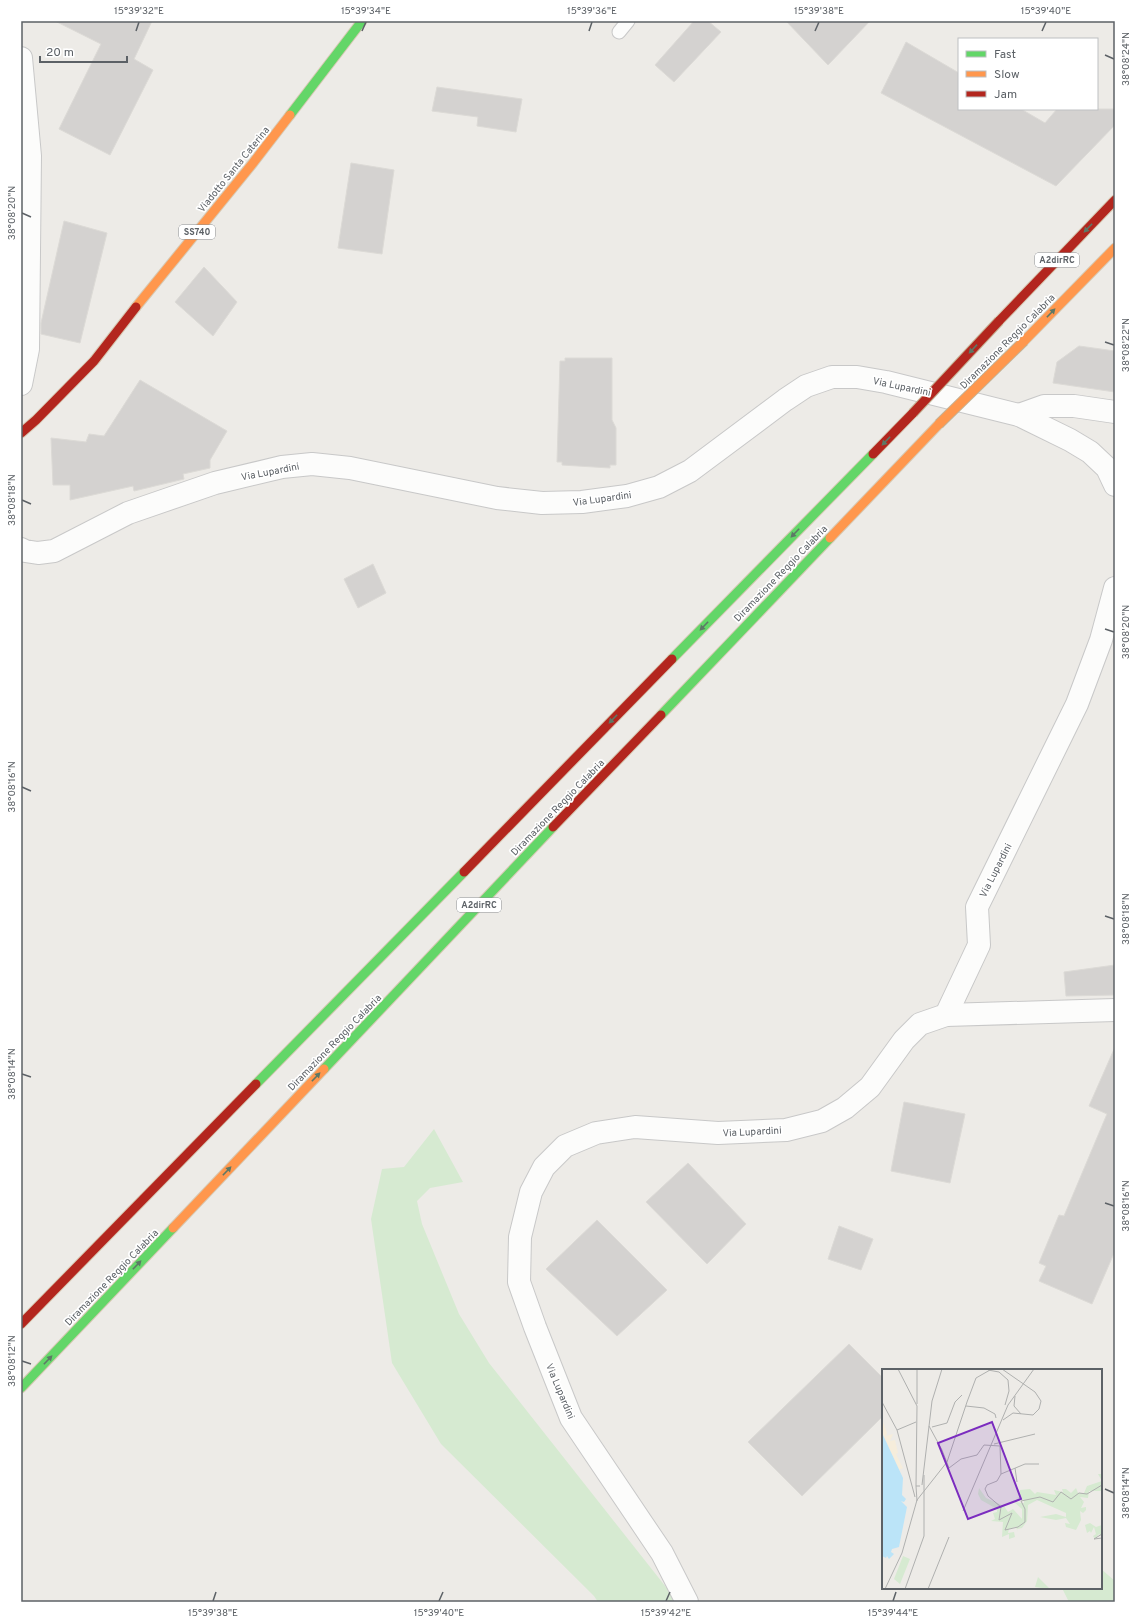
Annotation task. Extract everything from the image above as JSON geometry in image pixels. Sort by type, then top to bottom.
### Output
[{"type":"main road","name":"Viadotto Santa Caterina","points":[[21,434],[94,361],[147,292],[253,163],[362,21]]},
{"type":"main road","name":"Diramazione Reggio Calabria","points":[[21,1324],[914,413],[999,321],[1115,200]]},
{"type":"main road","name":"Diramazione Reggio Calabria","points":[[21,1388],[939,424],[1024,341],[1115,248]]},
{"type":"street","points":[[21,58],[30,156],[28,349],[21,384]]},
{"type":"street","name":"Via Lupardini","points":[[21,549],[38,553],[54,551],[128,513],[215,483],[282,467],[312,464],[350,468],[497,498],[542,503],[582,502],[627,496],[659,487],[690,471],[806,386],[832,377],[857,377],[886,382],[1019,415],[1070,440],[1090,452],[1107,468],[1115,485]]},
{"type":"street","points":[[1019,415],[1044,406],[1074,406],[1115,412]]},
{"type":"street","name":"Via Lupardini","points":[[687,1602],[662,1553],[571,1418],[535,1327],[519,1282],[520,1237],[531,1192],[544,1167],[565,1146],[596,1133],[635,1127],[718,1133],[786,1130],[822,1121],[845,1108],[870,1087],[904,1040],[920,1024],[946,1015],[979,945],[977,906],[1076,704],[1101,640],[1115,588]]},
{"type":"street","points":[[946,1015],[1115,1010]]},
{"type":"lane","points":[[619,32],[628,21]]},
{"type":"green space","points":[[434,1129],[463,1182],[430,1188],[417,1201],[422,1224],[459,1314],[489,1363],[673,1596],[690,1602],[598,1602],[594,1596],[441,1444],[392,1363],[371,1219],[382,1169],[404,1167]]},
{"type":"green space","points":[[1102,1570],[1115,1581],[1115,1602],[1069,1602],[1062,1589],[1102,1589]]},
{"type":"building","points":[[55,21],[152,21],[134,59],[153,70],[110,155],[59,129],[101,44]]},
{"type":"building","points":[[694,21],[708,21],[721,32],[674,82],[655,65]]},
{"type":"building","points":[[786,21],[870,21],[828,65]]},
{"type":"building","points":[[906,42],[958,72],[958,110],[1023,110],[1045,123],[1056,110],[1115,109],[1115,125],[1056,186],[881,93]]},
{"type":"building","points":[[437,87],[522,99],[516,132],[477,126],[478,117],[432,111]]},
{"type":"building","points":[[351,163],[394,170],[382,254],[338,248]]},
{"type":"building","points":[[64,221],[107,233],[80,343],[41,334],[41,323]]},
{"type":"building","points":[[204,267],[237,302],[213,336],[175,302]]},
{"type":"building","points":[[1079,346],[1115,351],[1115,392],[1053,383],[1057,362]]},
{"type":"building","points":[[565,358],[612,358],[612,420],[616,428],[616,465],[610,465],[610,468],[562,465],[562,462],[557,462],[560,361],[565,361]]},
{"type":"building","points":[[140,380],[227,431],[210,460],[210,468],[183,474],[184,479],[134,491],[133,486],[70,500],[70,485],[53,485],[51,438],[86,442],[89,434],[104,436]]},
{"type":"building","points":[[373,564],[386,593],[358,608],[344,579]]},
{"type":"building","points":[[1115,965],[1115,995],[1066,996],[1064,972]]},
{"type":"building","points":[[1115,1047],[1115,1251],[1092,1304],[1039,1281],[1046,1266],[1039,1263],[1059,1215],[1064,1216],[1107,1114],[1089,1106]]},
{"type":"building","points":[[904,1102],[965,1114],[950,1183],[891,1171]]},
{"type":"building","points":[[688,1163],[746,1224],[707,1264],[646,1202]]},
{"type":"building","points":[[597,1220],[667,1290],[617,1336],[546,1269]]},
{"type":"building","points":[[839,1226],[873,1239],[861,1270],[828,1259]]},
{"type":"building","points":[[849,1344],[882,1377],[882,1417],[802,1496],[748,1442]]},
{"type":"traffic: fast","points":[[290,115],[362,21]]},
{"type":"traffic: fast","points":[[672,659],[873,454]]},
{"type":"traffic: fast","points":[[661,715],[830,538]]},
{"type":"traffic: fast","points":[[324,1069],[553,827]]},
{"type":"traffic: fast","points":[[256,1084],[464,872]]},
{"type":"traffic: fast","points":[[21,1388],[173,1228]]},
{"type":"traffic: slow","points":[[136,307],[290,115]]},
{"type":"traffic: slow","points":[[1024,341],[1115,248]]},
{"type":"traffic: slow","points":[[939,424],[1024,341]]},
{"type":"traffic: slow","points":[[830,538],[939,424]]},
{"type":"traffic: slow","points":[[173,1228],[324,1069]]},
{"type":"traffic: jam","points":[[999,321],[1115,200]]},
{"type":"traffic: jam","points":[[21,433],[36,420],[94,361],[136,307]]},
{"type":"traffic: jam","points":[[913,413],[999,321]]},
{"type":"traffic: jam","points":[[873,454],[913,413]]},
{"type":"traffic: jam","points":[[464,872],[672,659]]},
{"type":"traffic: jam","points":[[553,827],[661,715]]},
{"type":"traffic: jam","points":[[21,1324],[256,1084]]}]
